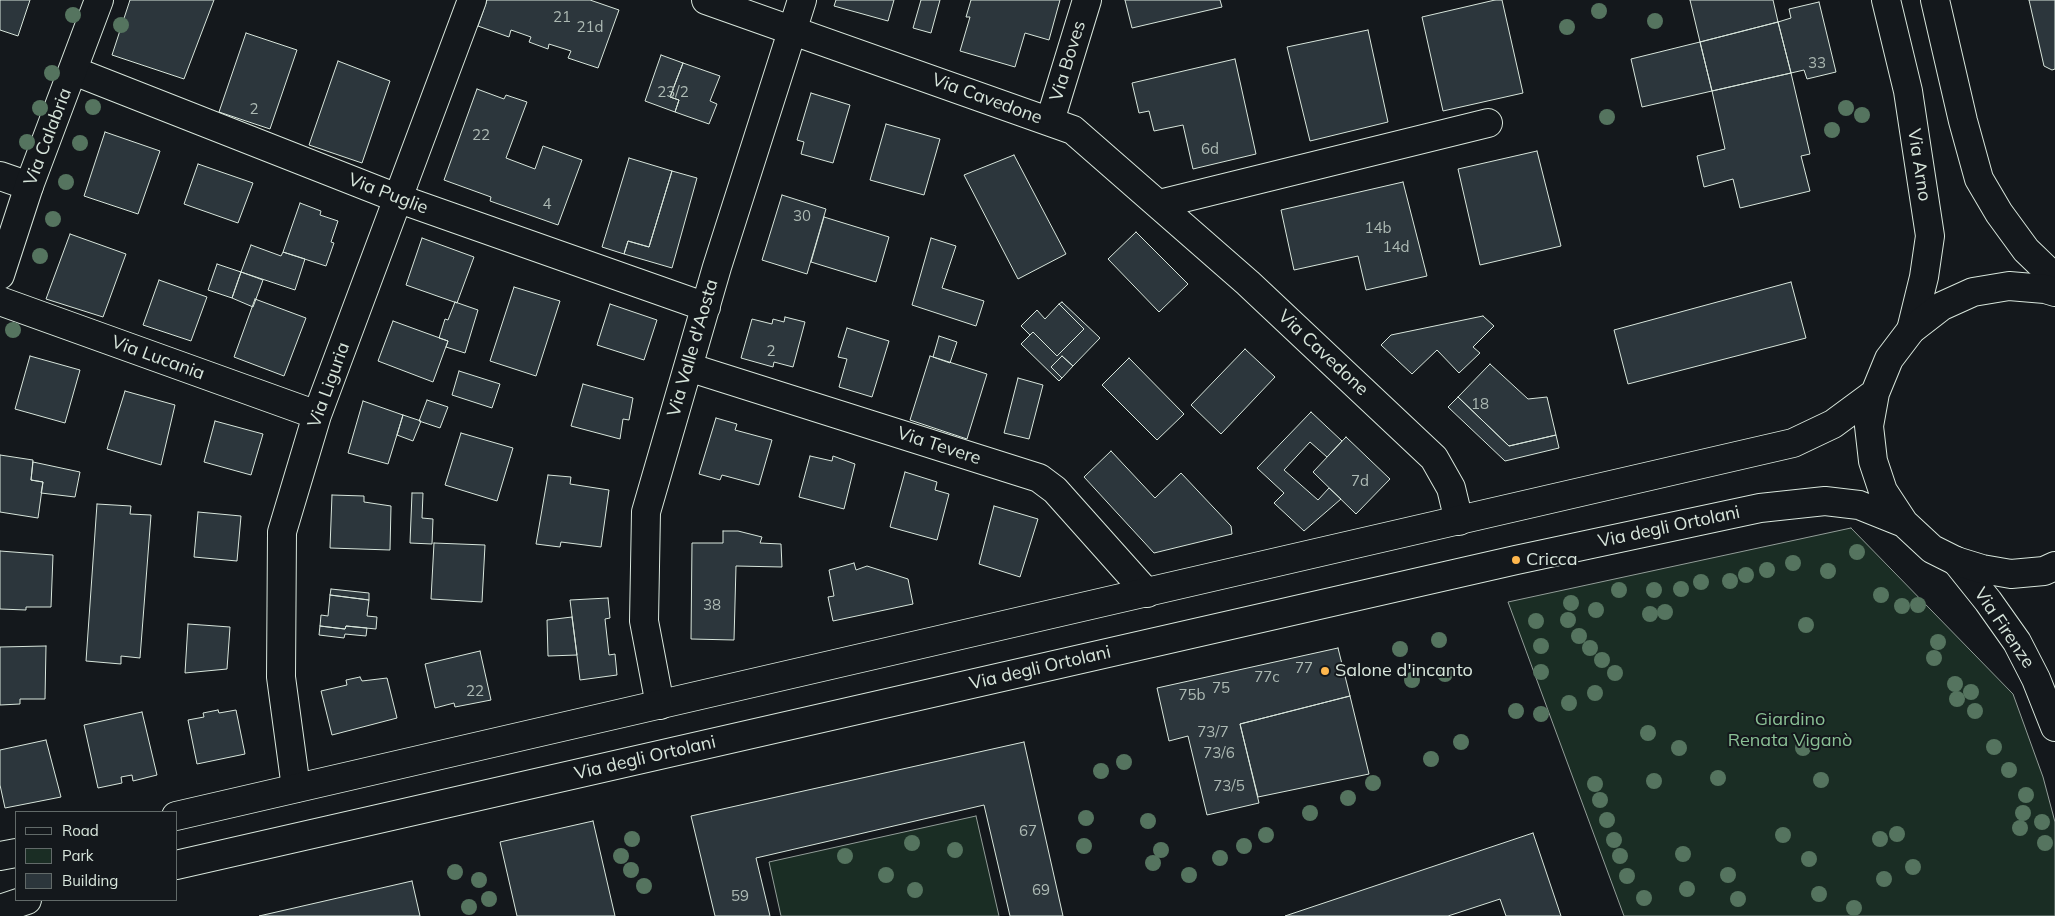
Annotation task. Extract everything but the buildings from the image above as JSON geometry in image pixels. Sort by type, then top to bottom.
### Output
[{"type":"street","name":"Via Calabria","points":[[0,276],[29,186],[74,71],[99,0]]},
{"type":"street","name":"Via Liguria","points":[[296,788],[281,677],[282,532],[317,415],[472,0]]},
{"type":"street","name":"Via Cavedone","points":[[706,0],[1073,130],[1248,283],[1434,458],[1451,488],[1459,521]]},
{"type":"street","name":"Via Valle d'Aosta","points":[[660,705],[644,621],[646,512],[706,306],[802,0]]},
{"type":"street","name":"Via Boves","points":[[1050,121],[1087,0]]},
{"type":"street","name":"Via Arno","points":[[1886,0],[1908,91],[1930,236],[1924,277],[1911,330]]},
{"type":"street","points":[[1935,0],[1963,121],[1979,179],[1999,213],[2026,250],[2055,278]]},
{"type":"street","name":"Via Puglie","points":[[74,71],[397,198],[706,306]]},
{"type":"street","points":[[1159,204],[1488,124]]},
{"type":"street","points":[[0,176],[29,186]]},
{"type":"street","points":[[2055,292],[2045,289],[2009,286],[1973,292],[1942,306],[1911,330],[1889,359],[1875,393],[1869,426],[1873,460],[1884,491],[1904,523],[1932,548],[1956,561],[1982,569],[2011,574],[2044,570],[2055,566]]},
{"type":"street","name":"Via Lucania","points":[[0,301],[317,415]]},
{"type":"street","name":"Via Tevere","points":[[688,367],[1040,478],[1055,490],[1147,593]]},
{"type":"street","points":[[178,816],[1793,443],[1833,424],[1875,393]]},
{"type":"street","name":"Via degli Ortolani","points":[[178,864],[1516,560],[1760,508],[1825,501],[1859,505],[1904,523]]},
{"type":"street","name":"Via Firenze","points":[[1956,561],[2017,642],[2036,678],[2055,727]]},
{"type":"street","points":[[0,856],[15,853]]},
{"type":"street","points":[[0,909],[24,901]]},
{"type":"green space","name":"Giardino Renata Viganò","points":[[1851,528],[2013,694],[2043,777],[2055,822],[2055,916],[1624,916],[1508,602]]},
{"type":"green space","points":[[976,816],[999,916],[781,916],[769,862]]},
{"type":"place","name":"Cricca","points":[[1516,560]]},
{"type":"place","name":"Salone d'incanto","points":[[1325,671]]}]
